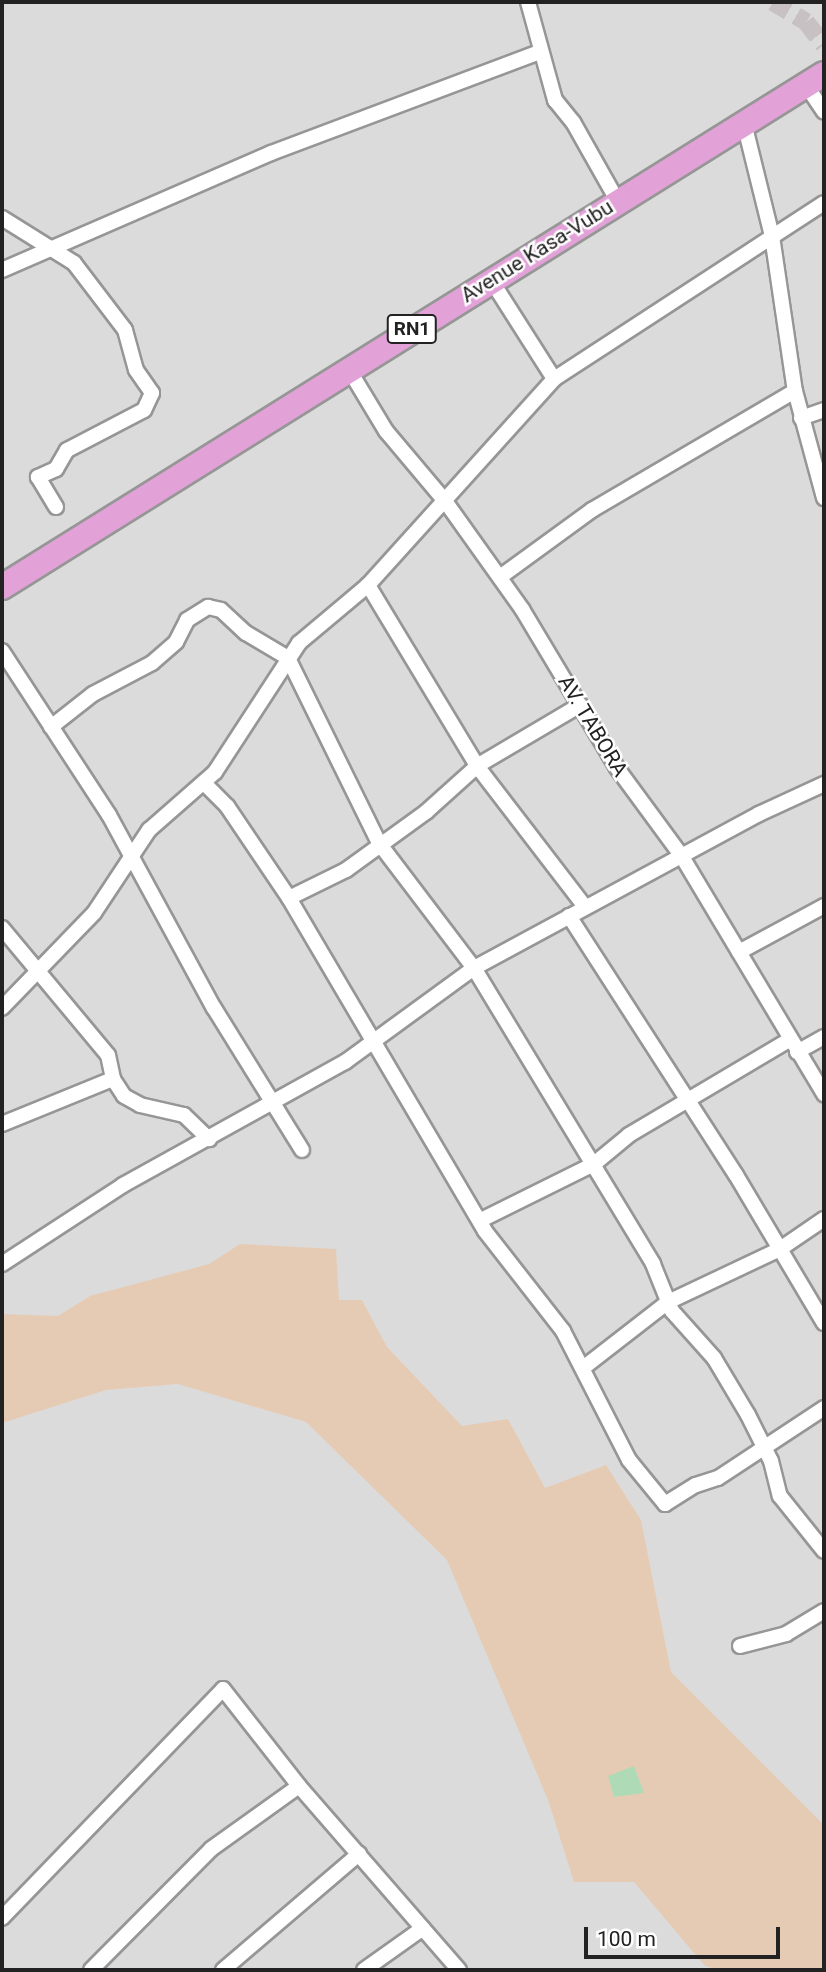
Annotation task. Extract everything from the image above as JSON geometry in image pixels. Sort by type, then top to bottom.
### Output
[{"type":"highway","name":"Avenue Kasa-Vubu","points":[[2,587],[348,368],[815,79]]},
{"type":"street","points":[[528,2],[539,52],[555,100],[573,122],[617,200]]},
{"type":"street","points":[[2,270],[271,153],[539,52]]},
{"type":"street","points":[[815,79],[824,112]]},
{"type":"street","points":[[744,123],[772,236],[795,391],[824,498]]},
{"type":"street","points":[[2,1008],[94,913],[155,824],[204,783],[288,659],[311,630],[368,584],[554,379],[824,203]]},
{"type":"street","points":[[2,218],[74,263],[107,302],[125,330],[136,370],[152,394],[144,410],[67,450],[56,469],[38,477],[56,507]]},
{"type":"street","points":[[491,280],[554,379]]},
{"type":"street","name":"AV. TABORA","points":[[348,368],[386,430],[445,501],[500,577],[617,768],[681,855],[824,1094]]},
{"type":"street","points":[[500,577],[592,510],[795,391]]},
{"type":"street","points":[[801,418],[824,410]]},
{"type":"street","points":[[368,584],[477,766],[585,907]]},
{"type":"street","points":[[51,727],[93,694],[152,663],[176,642],[187,620],[208,607],[221,610],[246,633],[288,659],[379,843],[474,968],[661,1278],[668,1302],[679,1323],[714,1358],[765,1446],[780,1496],[824,1551]]},
{"type":"street","points":[[2,651],[132,854],[214,1008],[302,1150]]},
{"type":"street","points":[[289,898],[346,870],[379,843],[426,812],[477,766],[580,705]]},
{"type":"street","points":[[204,783],[227,806],[289,898],[499,1251],[563,1331],[629,1460],[664,1504],[695,1485],[718,1478],[824,1408]]},
{"type":"street","points":[[2,1264],[123,1185],[209,1139],[375,1041],[474,968],[681,855],[824,784]]},
{"type":"street","points":[[739,952],[824,906]]},
{"type":"street","points":[[569,916],[824,1323]]},
{"type":"street","points":[[2,928],[108,1055],[113,1079],[124,1096],[140,1105],[184,1115],[209,1139]]},
{"type":"street","points":[[481,1220],[594,1164],[629,1135],[686,1102],[793,1046],[824,1037]]},
{"type":"street","points":[[2,1124],[113,1079]]},
{"type":"street","points":[[583,1368],[668,1302],[780,1249],[824,1219]]},
{"type":"street","points":[[740,1646],[786,1634],[824,1611]]},
{"type":"street","points":[[2,1918],[223,1689],[299,1786],[459,1970]]},
{"type":"street","points":[[92,1970],[211,1849],[299,1786]]},
{"type":"street","points":[[223,1970],[359,1854]]},
{"type":"street","points":[[364,1970],[423,1928]]},
{"type":"shaded area","points":[[2,2],[824,2],[824,1970],[2,1970]]},
{"type":"shaded area","points":[[240,1244],[336,1249],[339,1300],[362,1300],[387,1347],[462,1426],[508,1419],[545,1488],[606,1465],[641,1520],[671,1672],[824,1825],[824,1970],[719,1970],[705,1966],[634,1882],[574,1882],[548,1800],[447,1560],[306,1422],[178,1384],[106,1390],[2,1423],[2,1314],[58,1316],[90,1296],[209,1264]]},
{"type":"shaded area","points":[[634,1766],[644,1793],[614,1797],[608,1776]]},
{"type":"tunnel","points":[[773,2],[806,22],[824,45]]}]
